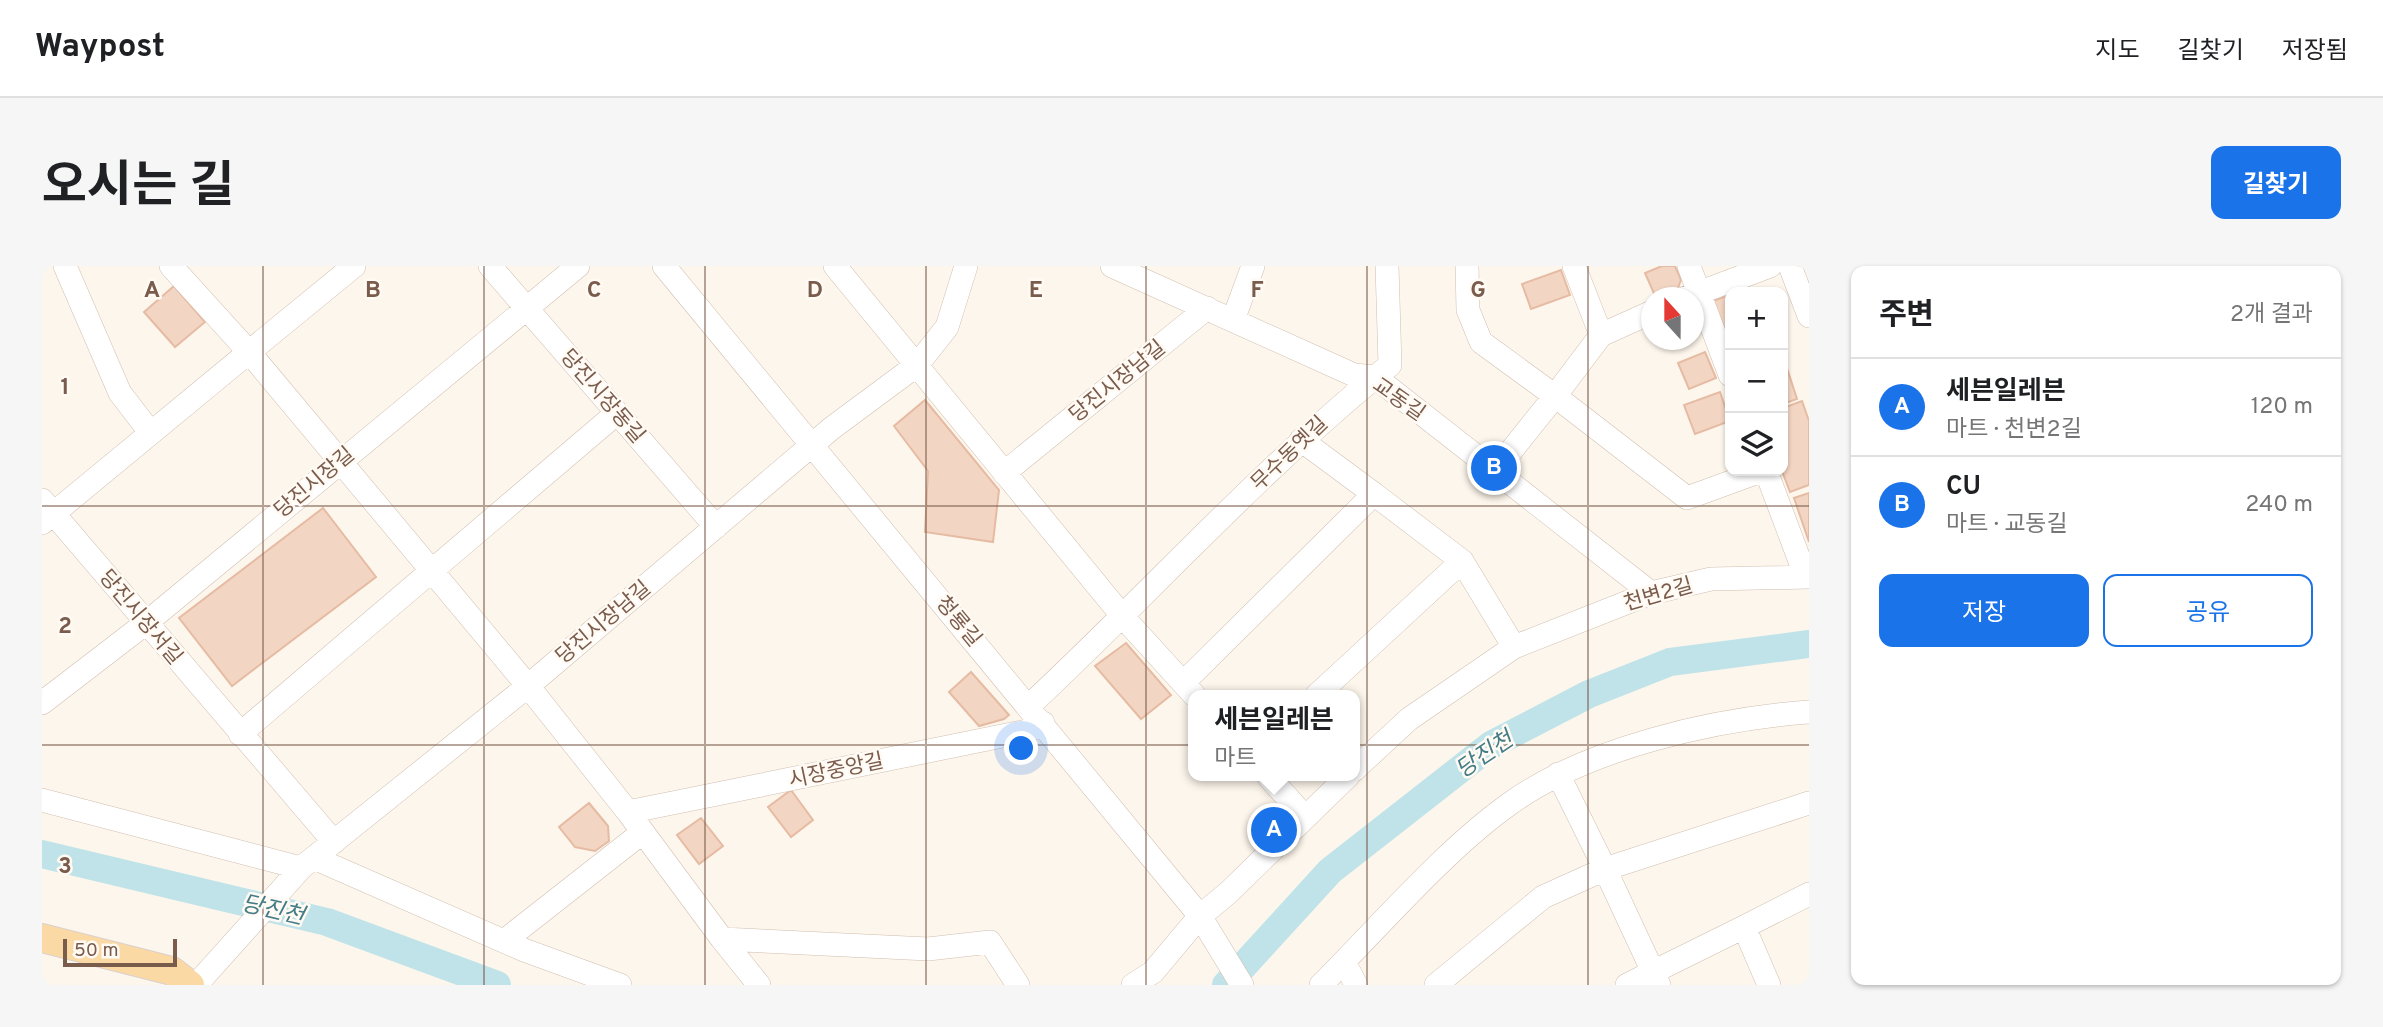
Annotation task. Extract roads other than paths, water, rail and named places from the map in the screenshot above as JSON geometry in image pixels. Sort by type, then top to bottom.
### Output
[{"type":"main road","points":[[42,938],[172,971],[190,985]]},
{"type":"street","points":[[65,266],[120,393],[150,432]]},
{"type":"street","points":[[171,266],[249,352],[528,686],[760,985]]},
{"type":"street","points":[[46,512],[150,432],[354,266]]},
{"type":"street","name":"당진시장동길","points":[[490,266],[716,527]]},
{"type":"street","name":"당진시장길","points":[[44,697],[146,623],[578,266]]},
{"type":"street","name":"청룡길","points":[[664,266],[1200,916],[1242,985]]},
{"type":"street","points":[[835,266],[1124,618],[1188,689],[1374,494]]},
{"type":"street","name":"당진시장남길","points":[[196,985],[302,869],[528,686],[813,445],[917,365],[947,327],[966,266]]},
{"type":"street","name":"교동길","points":[[1112,266],[1354,375],[1375,377],[1651,593]]},
{"type":"street","points":[[1233,320],[1253,266]]},
{"type":"street","name":"무수동옛길","points":[[1036,715],[1124,618],[1301,440],[1390,365],[1387,266]]},
{"type":"street","points":[[1466,266],[1468,310],[1481,342],[1686,498],[1746,476]]},
{"type":"street","points":[[1574,266],[1601,335]]},
{"type":"street","points":[[1689,266],[1691,287]]},
{"type":"street","points":[[1704,291],[1770,266]]},
{"type":"street","points":[[1790,266],[1809,316]]},
{"type":"street","name":"당진시장남길","points":[[1004,473],[1207,308]]},
{"type":"street","points":[[1495,471],[1601,335],[1641,317]]},
{"type":"street","points":[[1704,320],[1725,364]]},
{"type":"street","points":[[240,734],[617,413]]},
{"type":"street","points":[[1301,440],[1462,561],[1514,647]]},
{"type":"street","points":[[1768,476],[1807,577]]},
{"type":"street","name":"당진시장서길","points":[[46,512],[146,623],[334,842]]},
{"type":"street","points":[[1322,690],[1462,561]]},
{"type":"street","name":"천변2길","points":[[1360,764],[1409,719],[1514,647],[1651,593],[1711,579],[1807,577]]},
{"type":"street","points":[[1321,985],[1459,848],[1508,805],[1558,774],[1675,733],[1809,712]]},
{"type":"street","name":"시장중앙길","points":[[628,812],[1027,731],[1036,715]]},
{"type":"street","points":[[1558,774],[1656,979]]},
{"type":"street","points":[[1272,781],[1304,816]]},
{"type":"street","points":[[1133,985],[1153,972],[1200,916],[1228,893],[1342,781]]},
{"type":"street","points":[[42,800],[302,869],[620,985]]},
{"type":"street","points":[[1436,985],[1544,897],[1605,869],[1809,803]]},
{"type":"street","points":[[504,941],[643,832]]},
{"type":"street","points":[[1627,985],[1656,979],[1744,927],[1809,894]]},
{"type":"street","points":[[1744,927],[1769,985]]},
{"type":"street","points":[[722,939],[928,949],[990,942],[1018,985]]},
{"type":"waterway","name":"당진천","points":[[1226,985],[1330,871],[1491,745],[1589,694],[1670,662],[1809,644]]},
{"type":"waterway","name":"당진천","points":[[42,854],[327,922],[497,985]]},
{"type":"place","name":"CU","points":[[1494,468]]},
{"type":"place","name":"세븐일레븐","points":[[1274,830]]}]
